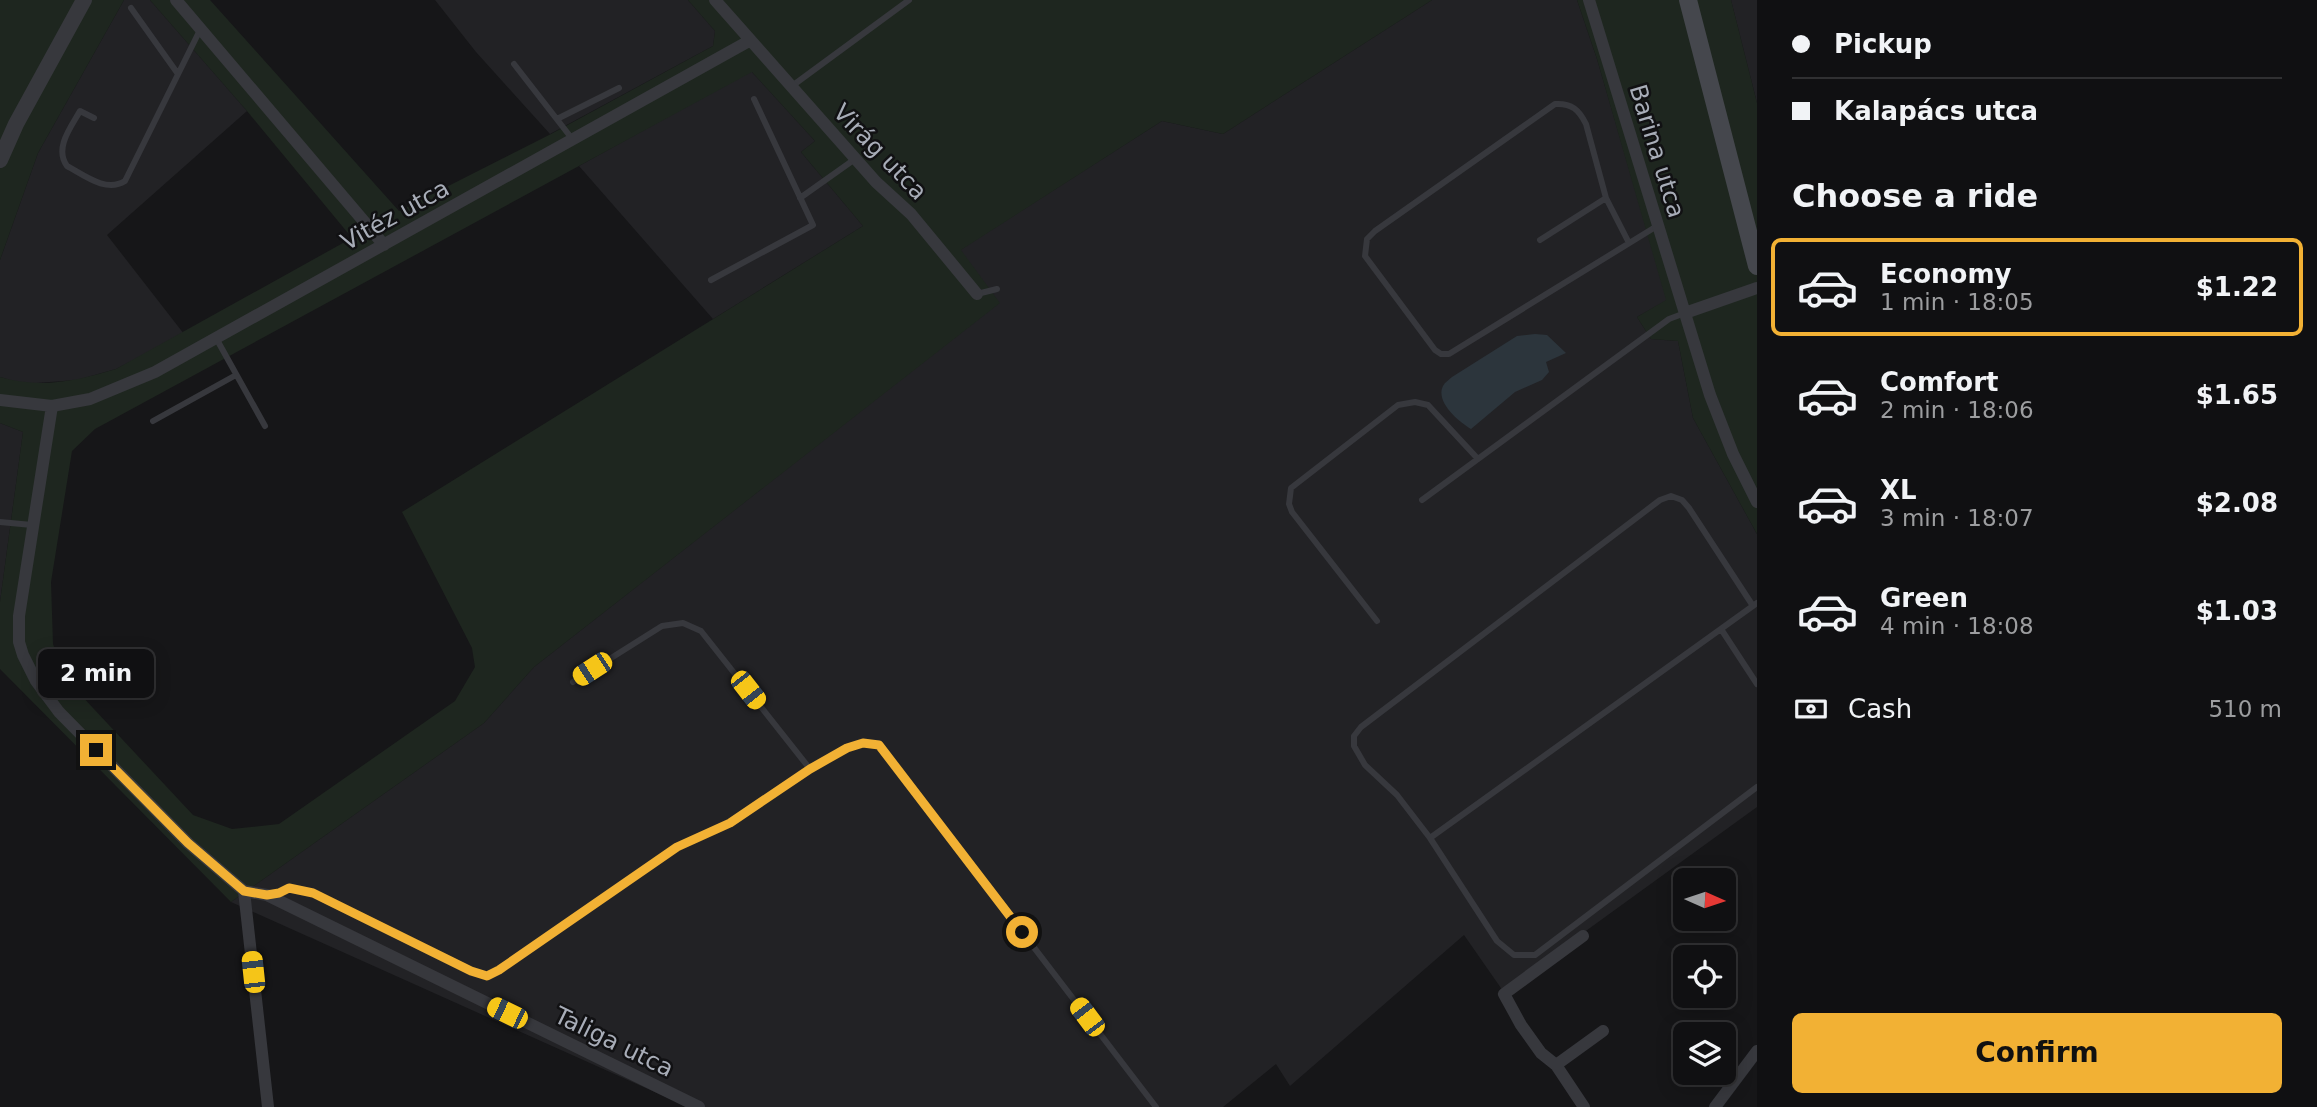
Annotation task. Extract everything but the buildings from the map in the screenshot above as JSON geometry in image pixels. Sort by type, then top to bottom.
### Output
[{"type":"main road","points":[[1688,0],[1757,263]]},
{"type":"street","points":[[0,160],[22,113],[84,0]]},
{"type":"street","points":[[176,0],[384,245]]},
{"type":"street","name":"Virág utca","points":[[715,0],[876,182],[911,214],[976,294]]},
{"type":"street","name":"Barina utca","points":[[1588,0],[1722,429],[1757,502]]},
{"type":"street","name":"Vitéz utca","points":[[0,400],[52,406],[90,399],[129,385],[750,41]]},
{"type":"street","points":[[1685,313],[1757,288]]},
{"type":"street","points":[[52,406],[19,616],[19,642],[28,668],[59,712],[188,843],[244,891],[268,1107]]},
{"type":"street","name":"Taliga utca","points":[[244,891],[267,895],[699,1107]]},
{"type":"street","points":[[1583,936],[1504,994],[1527,1035],[1541,1053],[1556,1065],[1584,1107]]},
{"type":"street","points":[[1556,1065],[1603,1031]]},
{"type":"street","points":[[1715,1107],[1757,1051]]},
{"type":"lane","points":[[791,87],[909,0]]},
{"type":"lane","points":[[131,8],[178,74]]},
{"type":"lane","points":[[94,118],[80,111],[63,146],[64,161],[67,166],[99,183],[119,185],[125,181],[200,28]]},
{"type":"lane","points":[[514,64],[573,140]]},
{"type":"lane","points":[[557,119],[619,88]]},
{"type":"lane","points":[[711,281],[813,225],[754,99]]},
{"type":"lane","points":[[1629,243],[1606,198],[1586,124],[1580,113],[1564,103],[1555,104],[1375,231],[1367,239],[1365,256],[1435,350],[1441,354],[1449,354],[1657,226]]},
{"type":"lane","points":[[800,198],[855,159]]},
{"type":"lane","points":[[1540,240],[1606,198]]},
{"type":"lane","points":[[976,294],[997,289]]},
{"type":"lane","points":[[1422,500],[1669,319],[1685,313]]},
{"type":"lane","points":[[216,338],[265,426]]},
{"type":"lane","points":[[153,421],[236,374]]},
{"type":"lane","points":[[1377,621],[1292,512],[1289,504],[1291,488],[1398,405],[1407,402],[1420,402],[1434,410],[1478,459]]},
{"type":"lane","points":[[1430,838],[1755,604],[1682,500],[1671,496],[1660,500],[1361,727],[1354,736],[1354,746],[1365,765],[1397,795],[1430,838],[1496,941],[1514,955],[1523,957],[1535,955],[1757,787]]},
{"type":"lane","points":[[0,522],[32,525]]},
{"type":"lane","points":[[573,682],[662,626],[683,623],[701,631],[810,769]]},
{"type":"lane","points":[[1721,629],[1757,684]]},
{"type":"lane","points":[[267,895],[289,888],[313,893],[471,971],[487,976],[677,847],[730,823],[810,769],[847,748],[863,743],[879,745],[1156,1107]]},
{"type":"shaded area","points":[[0,0],[124,0],[38,153],[0,260]]},
{"type":"shaded area","points":[[124,0],[150,0],[247,111],[107,235],[184,334],[116,369],[77,380],[23,384],[0,377],[0,260],[38,153]]},
{"type":"shaded area","points":[[150,0],[210,0],[399,211],[551,134],[713,46],[715,31],[688,0],[1432,0],[1223,134],[1162,121],[961,250],[1000,303],[534,667],[484,723],[231,902],[0,669],[0,602],[23,432],[0,423],[0,377],[44,383],[87,377],[116,369],[352,238],[247,111]],"holes":[[[752,72],[815,141],[801,152],[863,226],[402,512],[472,648],[475,667],[455,701],[279,824],[232,829],[193,815],[65,678],[53,644],[51,582],[72,451],[95,429]]]},
{"type":"shaded area","points":[[435,0],[688,0],[715,31],[713,46],[550,134],[476,52]]},
{"type":"shaded area","points":[[1432,0],[1577,0],[1597,59],[1667,300],[1637,317],[1651,339],[1678,341],[1693,418],[1757,534],[1757,807],[1503,991],[1464,935],[1290,1086],[1276,1064],[1223,1107],[688,1107],[231,902],[484,723],[534,667],[999,303],[960,250],[1162,121],[1223,134]]},
{"type":"shaded area","points":[[1577,0],[1731,0],[1757,103],[1757,534],[1693,418],[1678,341],[1651,339],[1637,317],[1666,300],[1597,59]]},
{"type":"shaded area","points":[[1731,0],[1757,0],[1757,103]]},
{"type":"shaded area","points":[[751,71],[815,141],[801,152],[863,226],[713,319],[579,166]]},
{"type":"shaded area","points":[[1547,335],[1566,353],[1546,362],[1549,372],[1542,380],[1515,392],[1471,429],[1460,422],[1442,398],[1441,392],[1446,382],[1517,336]]},
{"type":"shaded area","points":[[0,423],[23,432],[0,602]]},
{"type":"route","points":[[96,750],[188,843],[244,891],[267,895],[289,888],[313,893],[471,971],[487,976],[677,847],[730,823],[810,769],[847,748],[863,743],[879,745],[1022,932]]}]
